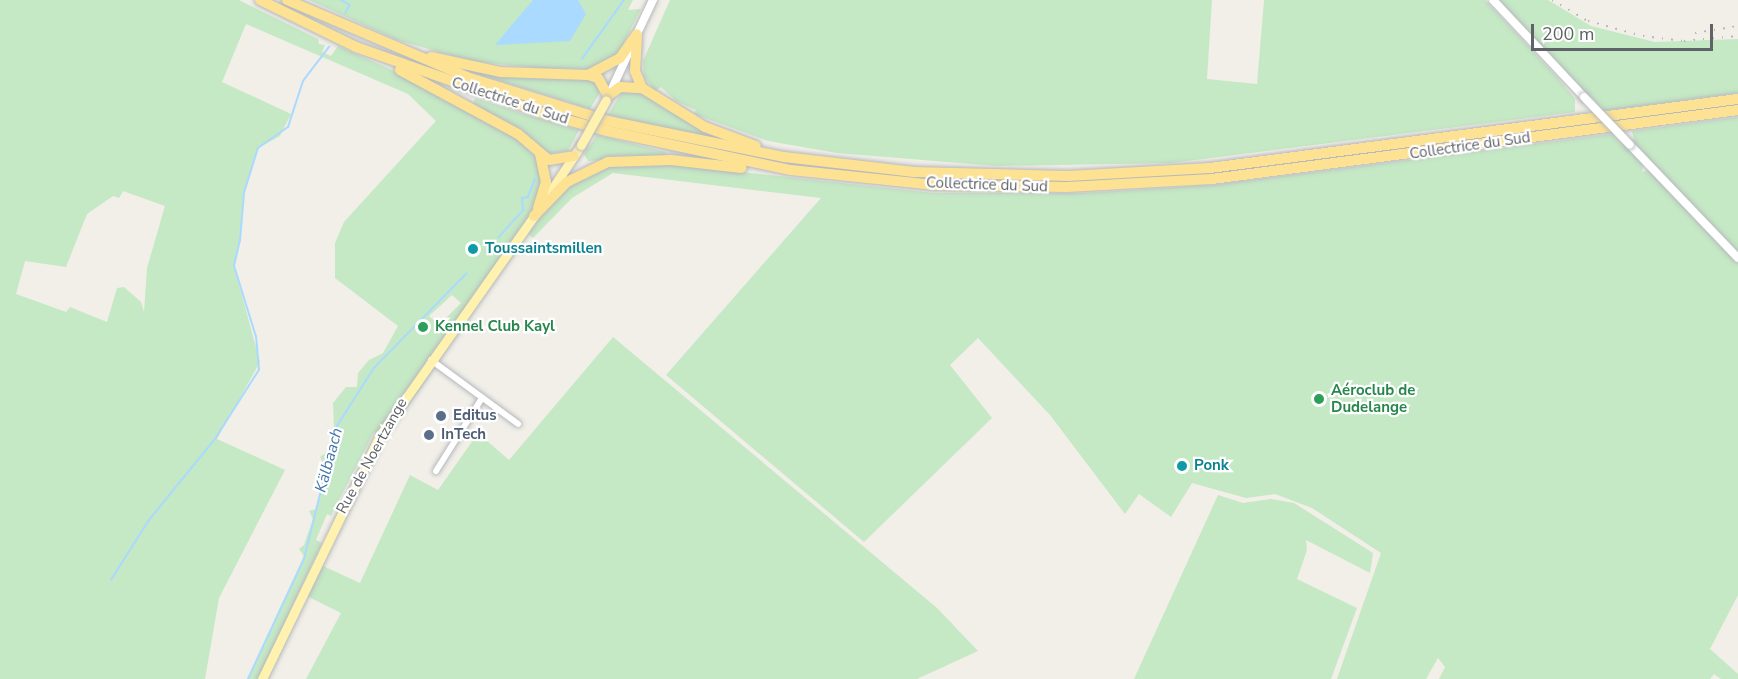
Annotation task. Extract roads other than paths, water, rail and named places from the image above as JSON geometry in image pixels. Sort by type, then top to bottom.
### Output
[{"type":"highway","name":"Collectrice du Sud","points":[[260,0],[356,47],[542,113],[665,146],[791,170],[945,185],[1140,184],[1322,167],[1738,110]]},
{"type":"highway","name":"Collectrice du Sud","points":[[287,0],[379,42],[470,78],[608,121],[798,159],[974,176],[1137,174],[1320,156],[1738,99]]},
{"type":"highway","points":[[588,75],[620,58],[637,34]]},
{"type":"highway","points":[[637,34],[635,71],[642,88]]},
{"type":"highway","points":[[379,42],[501,72],[588,75],[598,78],[607,98],[620,87],[642,88],[705,127],[798,159]]},
{"type":"highway","points":[[356,47],[518,134],[540,154],[558,161],[577,151],[583,162],[593,167]]},
{"type":"highway","points":[[534,216],[546,182],[540,154]]},
{"type":"highway","points":[[534,216],[567,182],[593,167],[648,159],[791,170]]},
{"type":"main road","points":[[607,98],[653,0]]},
{"type":"main road","points":[[1493,0],[1738,258]]},
{"type":"main road","name":"Rue de Noertzange","points":[[262,679],[352,487],[380,435],[430,359],[534,216],[577,151],[607,98]]},
{"type":"street","points":[[430,359],[518,424]]},
{"type":"street","points":[[436,471],[482,398]]},
{"type":"water","points":[[533,0],[578,0],[586,14],[570,41],[495,45]]},
{"type":"waterway","points":[[341,0],[350,5],[346,13]]},
{"type":"waterway","name":"Kälbaach","points":[[582,59],[624,0]]},
{"type":"waterway","points":[[111,580],[149,520],[215,439],[259,370],[256,337],[234,266],[240,241],[244,193],[258,148],[288,127],[303,81],[329,47]]},
{"type":"waterway","name":"Kälbaach","points":[[498,238],[523,210],[522,198],[528,197],[535,179]]},
{"type":"waterway","name":"Kälbaach","points":[[248,679],[304,559],[337,426],[374,368],[466,274]]},
{"type":"railway","points":[[1552,0],[1588,21],[1643,36],[1684,41],[1738,36]]},
{"type":"railway","points":[[1695,33],[1738,26]]},
{"type":"place","name":"Toussaintsmillen","points":[[473,249]]},
{"type":"place","name":"Kennel Club Kayl","points":[[423,327]]},
{"type":"place","name":"Aéroclub de Dudelange","points":[[1319,399]]},
{"type":"place","name":"Editus","points":[[441,416]]},
{"type":"place","name":"InTech","points":[[429,435]]},
{"type":"place","name":"Ponk","points":[[1182,466]]}]
